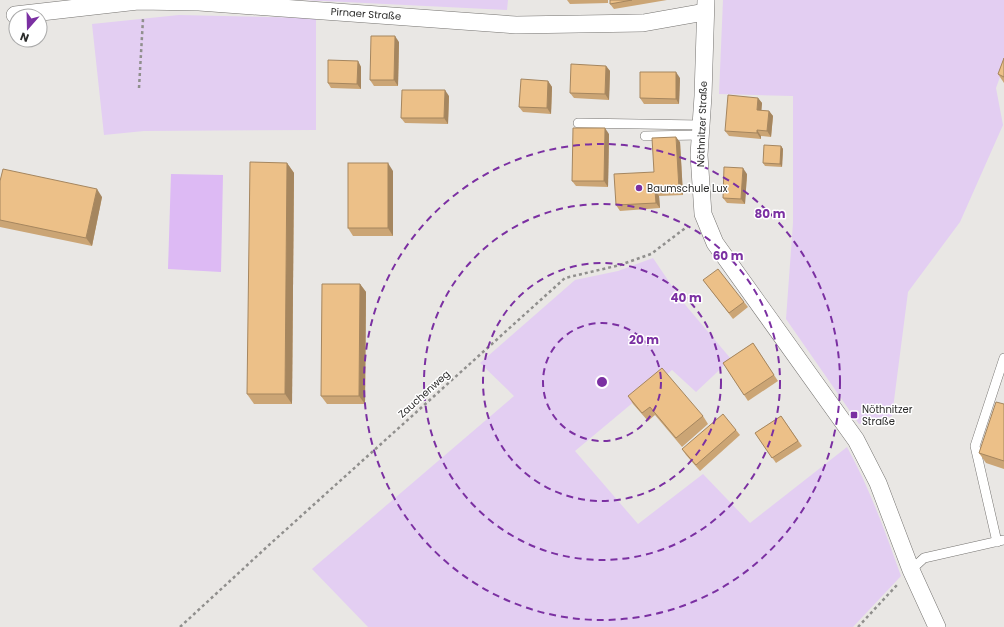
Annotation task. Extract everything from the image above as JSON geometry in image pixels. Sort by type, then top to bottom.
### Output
[{"type":"street","name":"Pirnaer Straße","points":[[48,10],[144,1],[199,2],[516,25],[643,23],[706,6]]},
{"type":"street","name":"Nöthnitzer Straße","points":[[706,6],[703,96],[699,155],[703,214],[715,243],[856,440],[878,483],[911,570],[937,627]]},
{"type":"lane","points":[[578,122],[701,130]]},
{"type":"lane","points":[[645,136],[701,130]]},
{"type":"lane","points":[[911,570],[924,558],[1000,541],[975,446],[1004,358]]},
{"type":"path","points":[[139,88],[144,1]]},
{"type":"path","name":"Zauchenweg","points":[[180,627],[565,278],[620,265],[651,254],[703,214]]},
{"type":"path","points":[[858,627],[911,570]]},
{"type":"shaded area","points":[[304,0],[508,0],[507,10]]},
{"type":"shaded area","points":[[723,0],[1004,0],[1004,66],[996,88],[1003,125],[960,222],[908,292],[892,416],[859,424],[786,319],[793,223],[793,96],[719,94]]},
{"type":"shaded area","points":[[179,15],[316,18],[316,130],[144,131],[104,135],[92,24]]},
{"type":"shaded area","points":[[171,174],[223,175],[221,272],[168,269]]},
{"type":"shaded area","points":[[653,258],[682,301],[731,359],[696,392],[672,370],[575,451],[638,524],[703,474],[750,523],[847,447],[870,494],[901,576],[853,627],[368,627],[312,569],[514,396],[480,363],[575,280],[618,271]]},
{"type":"building","points":[[610,0],[632,0],[610,4]]},
{"type":"building","points":[[371,36],[395,36],[394,80],[370,80]]},
{"type":"building","points":[[1004,58],[1004,77],[998,74]]},
{"type":"building","points":[[328,60],[358,61],[357,84],[328,83]]},
{"type":"building","points":[[571,64],[606,66],[605,94],[570,93]]},
{"type":"building","points":[[640,72],[676,72],[676,99],[640,98]]},
{"type":"building","points":[[521,79],[548,81],[547,108],[519,107]]},
{"type":"building","points":[[402,90],[445,90],[444,118],[401,118]]},
{"type":"building","points":[[728,95],[758,98],[757,110],[769,111],[767,131],[757,130],[757,133],[725,131]]},
{"type":"building","points":[[573,128],[605,128],[604,181],[572,181]]},
{"type":"building","points":[[676,137],[679,189],[655,191],[656,203],[616,205],[614,174],[654,172],[652,138]]},
{"type":"building","points":[[764,145],[781,146],[780,164],[763,163]]},
{"type":"building","points":[[250,162],[287,163],[285,394],[247,394]]},
{"type":"building","points":[[348,163],[388,163],[388,228],[348,228]]},
{"type":"building","points":[[724,167],[743,168],[741,199],[723,198]]},
{"type":"building","points":[[3,169],[97,189],[86,238],[0,220],[0,181]]},
{"type":"building","points":[[718,269],[744,302],[729,313],[703,280]]},
{"type":"building","points":[[322,284],[360,284],[359,396],[321,396]]},
{"type":"building","points":[[753,343],[774,375],[744,395],[723,363]]},
{"type":"building","points":[[662,368],[703,416],[676,438],[650,407],[642,413],[628,396]]},
{"type":"building","points":[[996,402],[1004,404],[1004,461],[979,453]]},
{"type":"building","points":[[723,414],[736,430],[696,465],[682,449]]},
{"type":"building","points":[[781,416],[798,441],[772,458],[755,433]]},
{"type":"place","name":"Baumschule Lux","points":[[639,188]]},
{"type":"place","name":"Nöthnitzer Straße","points":[[854,415]]}]
